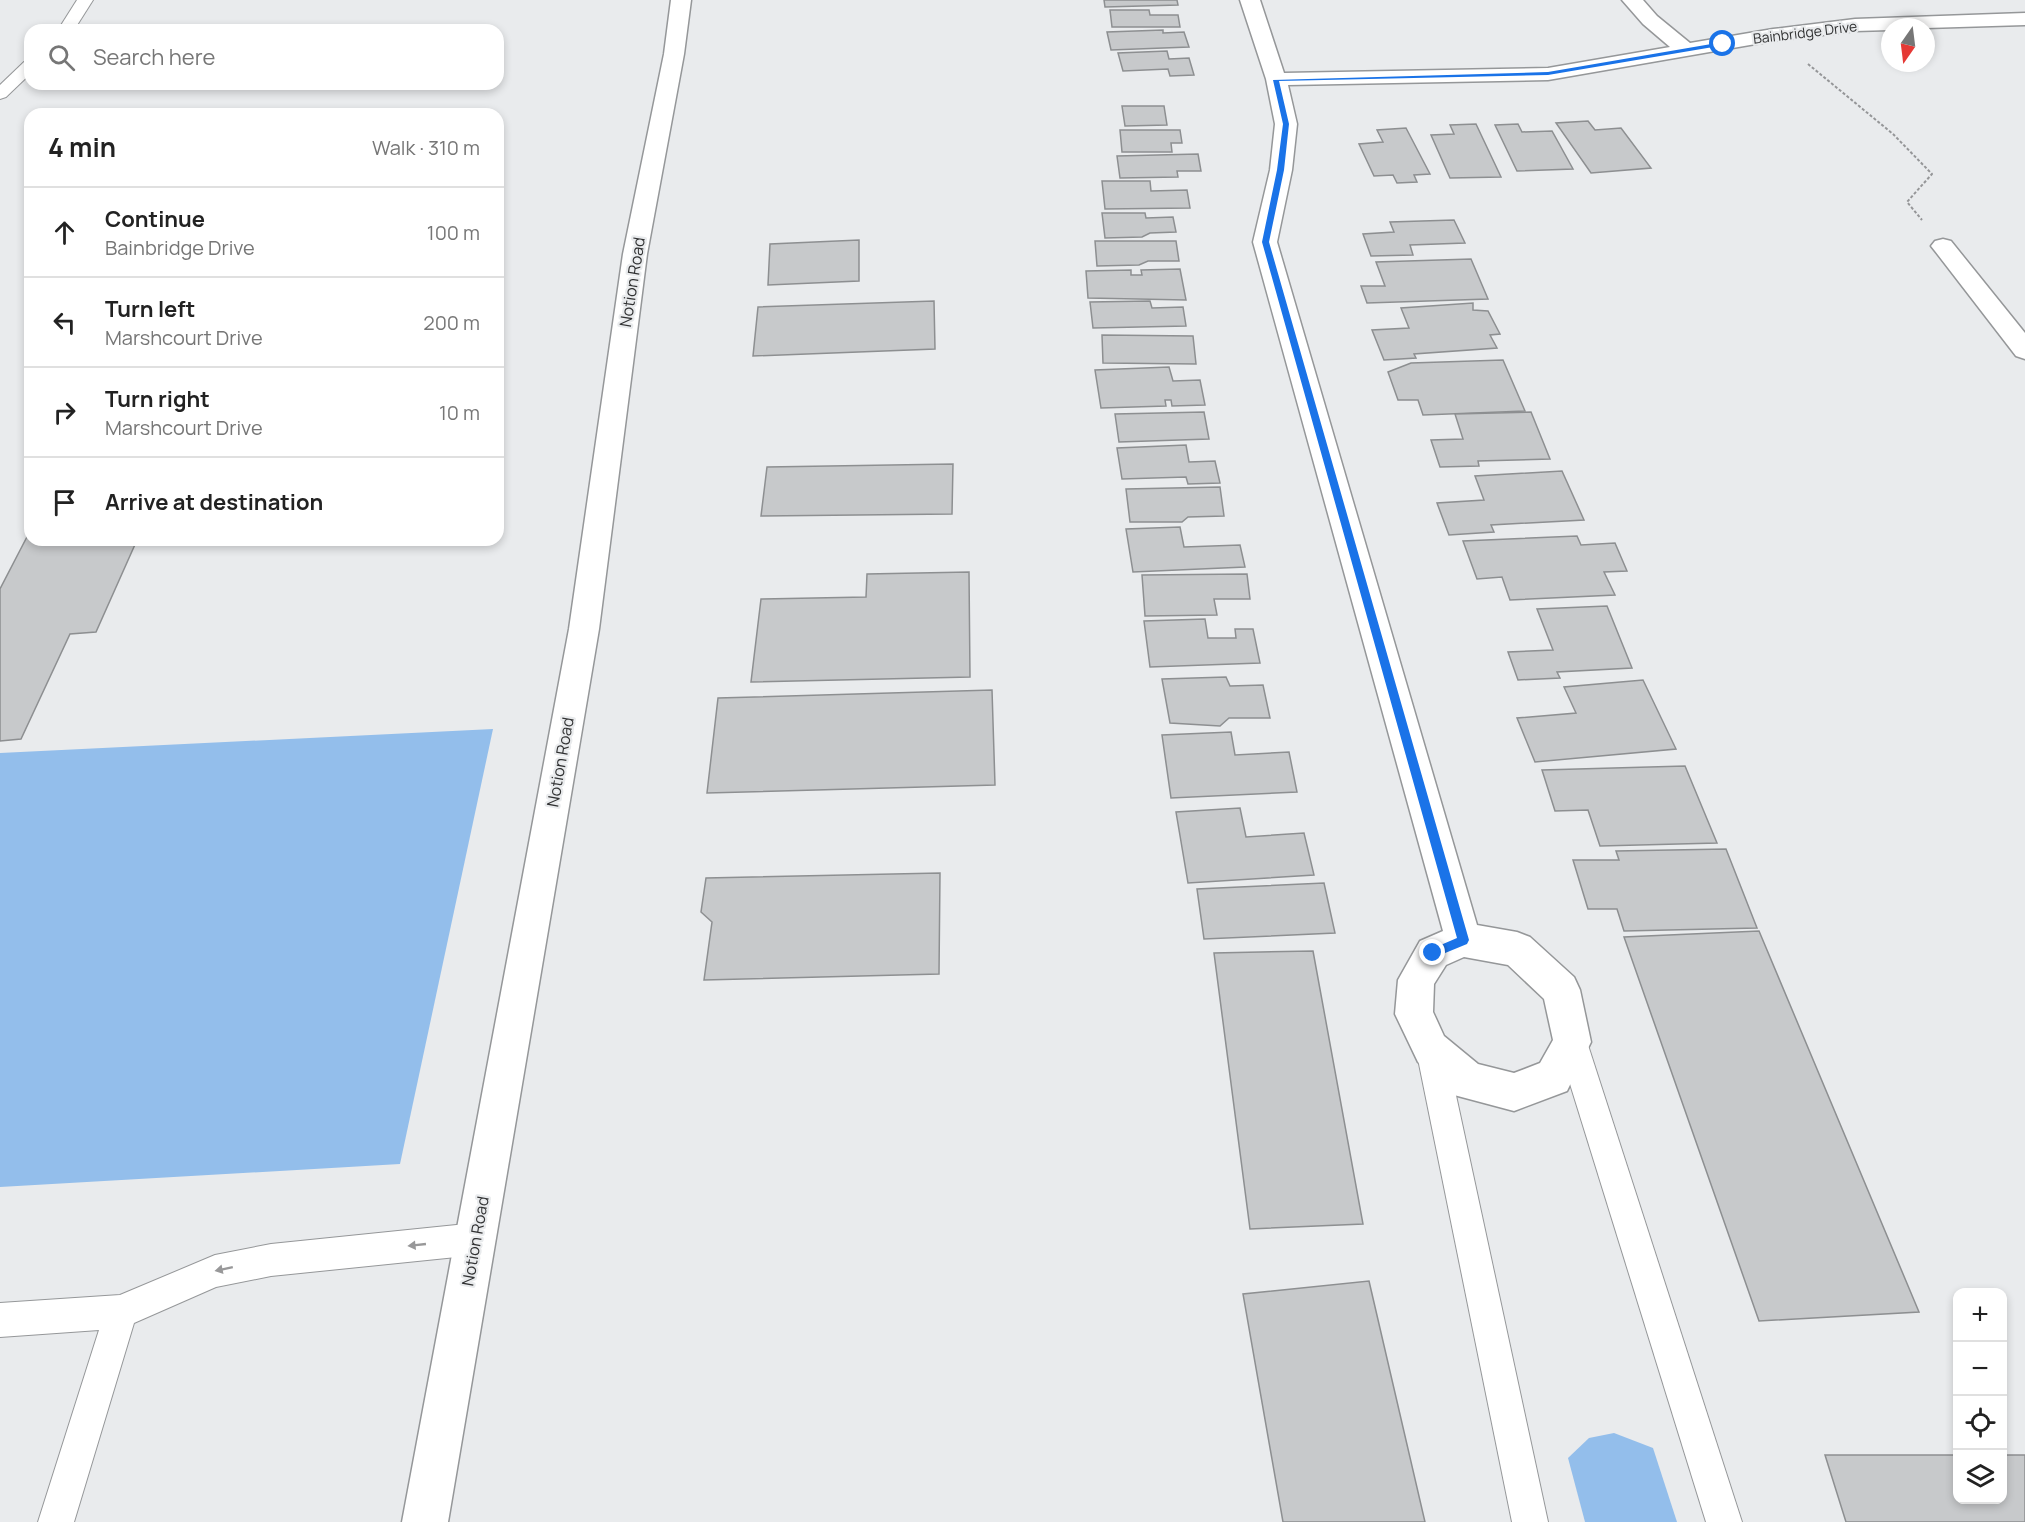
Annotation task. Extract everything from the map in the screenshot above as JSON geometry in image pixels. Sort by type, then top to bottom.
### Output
[{"type":"street","name":"Notion Road","points":[[425,1522],[584,629],[635,254],[674,54],[681,0]]},
{"type":"street","points":[[1250,0],[1276,80],[1286,124],[1281,170],[1265,242],[1463,940]]},
{"type":"street","points":[[1632,0],[1650,20],[1686,50]]},
{"type":"street","points":[[2004,0],[2024,19]]},
{"type":"street","name":"Bainbridge Drive","points":[[1276,80],[1548,74],[1773,35],[1855,25],[2024,19]]},
{"type":"street","points":[[1943,246],[2025,350]]},
{"type":"street","points":[[1463,940],[1518,949],[1561,990],[1572,1042],[1553,1077],[1514,1092],[1468,1081],[1431,1049],[1414,1014],[1416,980],[1433,953],[1463,940]]},
{"type":"lane","points":[[70,24],[85,0]]},
{"type":"lane","points":[[0,94],[24,71]]},
{"type":"lane","points":[[1572,1042],[1724,1522]]},
{"type":"lane","points":[[1431,1049],[1530,1522]]},
{"type":"lane","points":[[0,1320],[122,1312],[215,1271],[271,1260],[476,1239]]},
{"type":"lane","points":[[56,1522],[122,1312]]},
{"type":"path","points":[[1773,35],[1893,134],[1932,174],[1907,202],[1943,246]]},
{"type":"shaded area","points":[[493,729],[400,1164],[0,1187],[0,753]]},
{"type":"shaded area","points":[[1614,1433],[1653,1448],[1677,1522],[1585,1522],[1568,1458],[1589,1438]]},
{"type":"building","points":[[1104,0],[1177,0],[1178,5],[1105,7]]},
{"type":"building","points":[[1110,10],[1149,10],[1150,15],[1178,15],[1180,27],[1112,27]]},
{"type":"building","points":[[1163,30],[1163,33],[1184,32],[1189,47],[1111,50],[1107,32]]},
{"type":"building","points":[[1167,51],[1169,59],[1189,58],[1194,75],[1170,76],[1168,69],[1123,71],[1118,53]]},
{"type":"building","points":[[1122,106],[1164,106],[1167,125],[1125,126]]},
{"type":"building","points":[[1588,121],[1595,130],[1621,128],[1651,168],[1591,173],[1556,123]]},
{"type":"building","points":[[1476,124],[1501,177],[1450,178],[1431,135],[1454,134],[1450,125]]},
{"type":"building","points":[[1518,124],[1522,132],[1552,131],[1573,169],[1517,171],[1495,125]]},
{"type":"building","points":[[1406,128],[1430,174],[1414,175],[1417,182],[1397,183],[1393,175],[1374,176],[1359,144],[1383,142],[1377,130]]},
{"type":"building","points":[[1120,130],[1180,130],[1182,143],[1171,143],[1172,152],[1122,152]]},
{"type":"building","points":[[1198,154],[1201,171],[1177,171],[1178,177],[1120,178],[1117,156]]},
{"type":"building","points":[[1102,181],[1150,181],[1151,191],[1187,190],[1190,208],[1105,209]]},
{"type":"building","points":[[1102,213],[1145,213],[1146,218],[1173,217],[1176,232],[1150,233],[1142,237],[1105,238]]},
{"type":"building","points":[[1454,220],[1465,243],[1410,245],[1413,255],[1371,256],[1363,234],[1394,232],[1390,222]]},
{"type":"building","points":[[859,240],[859,281],[768,285],[770,244]]},
{"type":"building","points":[[1095,241],[1176,241],[1179,261],[1148,261],[1139,265],[1097,266]]},
{"type":"building","points":[[1471,259],[1488,299],[1367,303],[1361,286],[1385,286],[1376,262]]},
{"type":"building","points":[[1180,269],[1186,300],[1088,298],[1086,271],[1131,270],[1131,275],[1142,275],[1141,270]]},
{"type":"building","points":[[934,301],[935,349],[753,356],[758,307]]},
{"type":"building","points":[[1150,301],[1152,308],[1183,307],[1186,326],[1093,328],[1090,302]]},
{"type":"building","points":[[1473,303],[1473,310],[1488,311],[1500,334],[1490,335],[1497,348],[1414,354],[1416,358],[1384,360],[1372,330],[1409,328],[1401,308]]},
{"type":"building","points":[[1102,335],[1193,336],[1196,364],[1103,363]]},
{"type":"building","points":[[1503,360],[1525,411],[1423,415],[1418,400],[1398,400],[1388,372],[1411,363]]},
{"type":"building","points":[[1169,367],[1173,381],[1200,380],[1205,405],[1172,406],[1171,400],[1165,400],[1166,406],[1101,408],[1095,370]]},
{"type":"building","points":[[1204,412],[1209,439],[1119,442],[1115,414]]},
{"type":"building","points":[[1531,412],[1550,459],[1478,461],[1479,466],[1440,467],[1431,440],[1463,439],[1455,414]]},
{"type":"building","points":[[1186,445],[1189,462],[1215,461],[1220,483],[1188,484],[1186,477],[1122,479],[1117,448]]},
{"type":"building","points":[[953,464],[952,514],[761,516],[767,467]]},
{"type":"building","points":[[1562,471],[1584,520],[1491,525],[1494,532],[1449,535],[1437,503],[1484,500],[1475,476]]},
{"type":"building","points":[[1220,487],[1224,516],[1188,517],[1182,522],[1130,522],[1126,489]]},
{"type":"building","points":[[1180,527],[1184,547],[1240,545],[1245,567],[1133,572],[1126,529]]},
{"type":"building","points":[[1577,536],[1581,545],[1615,543],[1627,571],[1604,572],[1615,595],[1510,600],[1502,577],[1477,579],[1463,541]]},
{"type":"building","points":[[24,543],[24,546],[134,546],[96,632],[70,634],[21,739],[0,741],[0,589]]},
{"type":"building","points":[[969,572],[970,677],[751,682],[761,599],[866,597],[867,574]]},
{"type":"building","points":[[1247,574],[1250,599],[1214,599],[1217,615],[1145,616],[1142,575]]},
{"type":"building","points":[[1607,606],[1632,668],[1557,672],[1560,678],[1518,680],[1508,652],[1553,650],[1537,609]]},
{"type":"building","points":[[1205,619],[1208,638],[1236,638],[1235,629],[1253,629],[1260,663],[1150,667],[1144,621]]},
{"type":"building","points":[[1226,677],[1230,686],[1263,685],[1270,718],[1229,718],[1220,726],[1170,723],[1162,679]]},
{"type":"building","points":[[1643,680],[1676,749],[1535,762],[1517,718],[1576,713],[1564,687]]},
{"type":"building","points":[[992,690],[995,785],[707,793],[718,698]]},
{"type":"building","points":[[1231,732],[1235,755],[1289,752],[1297,792],[1171,798],[1162,735]]},
{"type":"building","points":[[1685,766],[1717,843],[1600,846],[1588,810],[1555,811],[1542,770]]},
{"type":"building","points":[[1240,808],[1246,837],[1304,833],[1314,875],[1188,883],[1176,812]]},
{"type":"building","points":[[1726,849],[1757,928],[1624,931],[1617,909],[1588,909],[1573,860],[1619,860],[1616,851]]},
{"type":"building","points":[[940,873],[939,974],[704,980],[712,922],[701,912],[706,878]]},
{"type":"building","points":[[1324,883],[1335,933],[1204,939],[1197,889]]},
{"type":"building","points":[[1759,931],[1919,1312],[1759,1321],[1624,937]]},
{"type":"building","points":[[1313,951],[1363,1224],[1250,1229],[1214,953]]},
{"type":"building","points":[[1369,1281],[1425,1522],[1283,1522],[1243,1294]]},
{"type":"building","points":[[1825,1455],[1953,1455],[1953,1504],[2007,1504],[2007,1455],[2025,1455],[2025,1522],[1846,1522]]},
{"type":"route","points":[[1433,953],[1463,940],[1265,242],[1281,170],[1286,124],[1276,80],[1548,74],[1723,44]]}]
